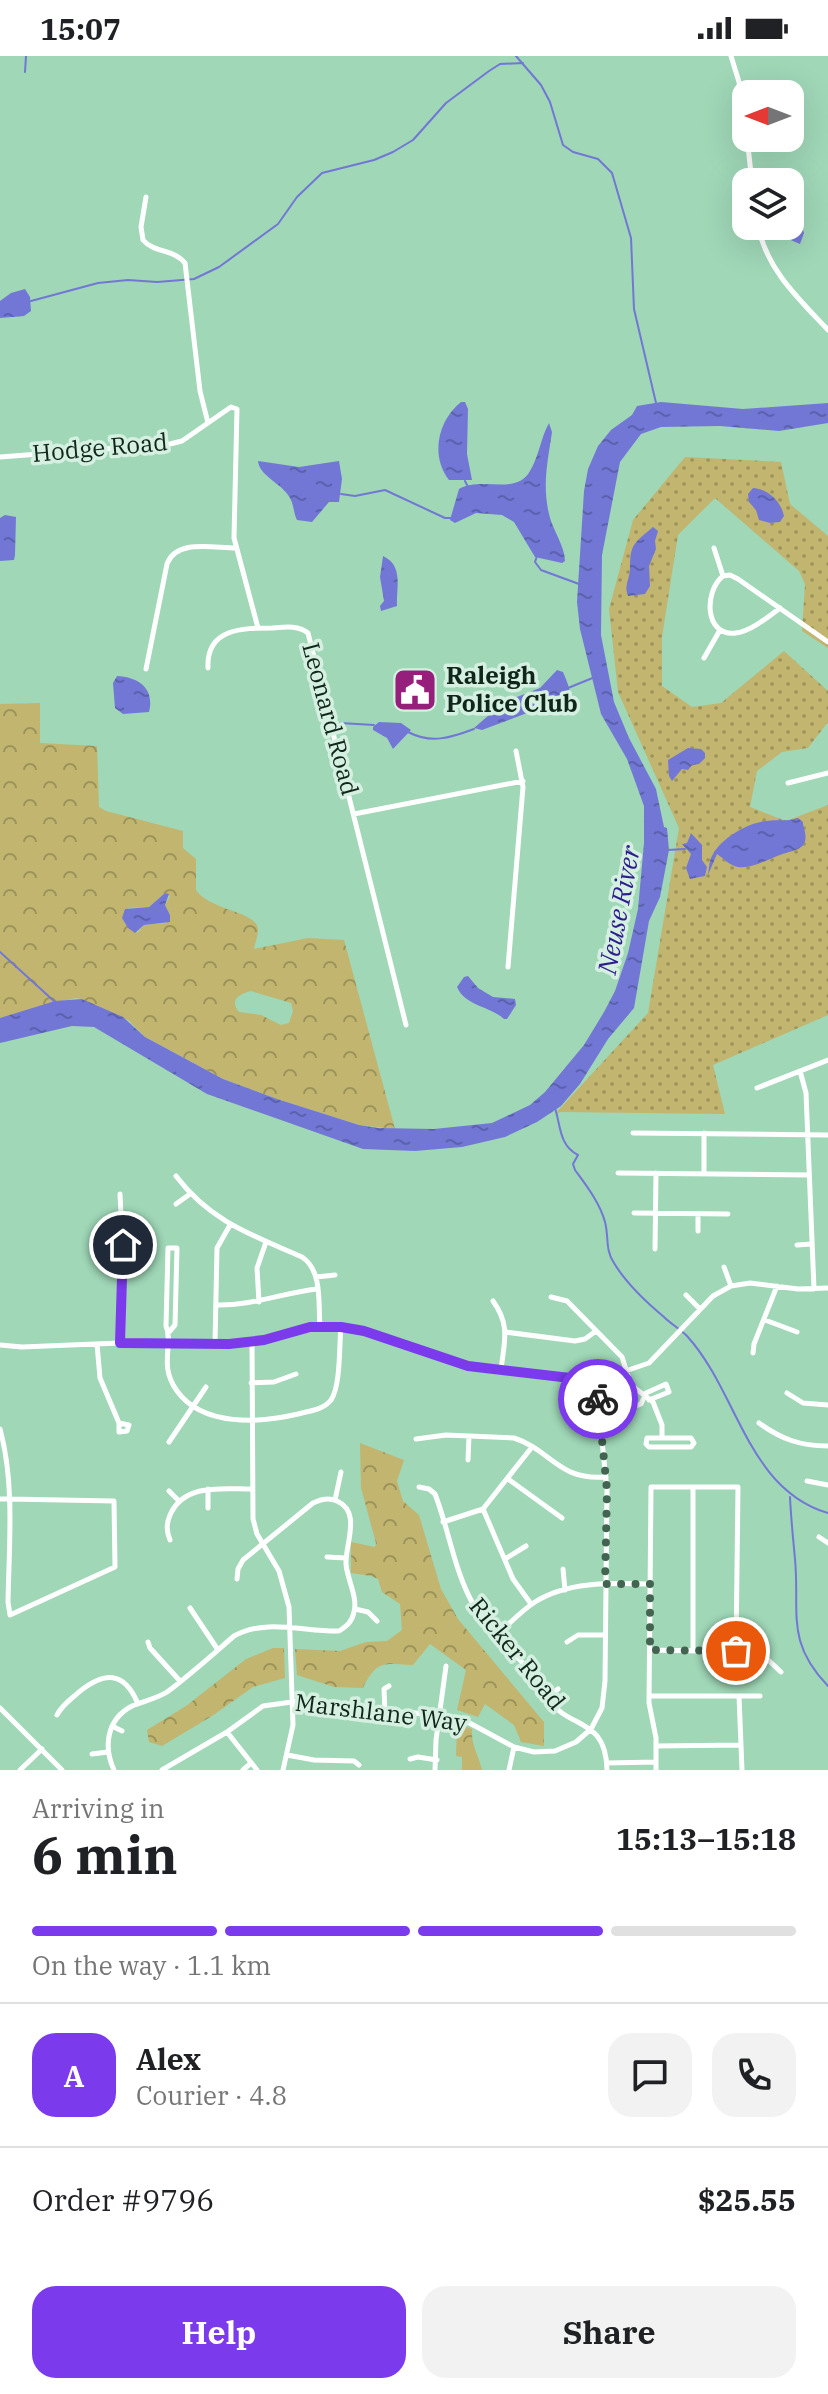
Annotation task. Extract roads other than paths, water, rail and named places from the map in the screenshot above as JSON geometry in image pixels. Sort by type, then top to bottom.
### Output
[{"type":"street","points":[[731,56],[738,80]]},
{"type":"street","points":[[146,197],[141,227],[143,240],[154,248],[180,256],[185,263],[200,391],[208,423]]},
{"type":"street","points":[[762,240],[774,270],[828,330]]},
{"type":"street","name":"Hodge Road","points":[[0,457],[170,444],[182,441],[231,407],[237,409],[235,548]]},
{"type":"street","points":[[146,669],[167,564],[173,553],[184,548],[235,548],[258,628],[237,629],[218,639],[207,657],[208,668]]},
{"type":"street","points":[[714,548],[723,576]]},
{"type":"street","points":[[780,608],[740,632],[720,630],[713,621],[710,606],[715,585],[723,576],[730,575],[738,579],[780,608],[828,642]]},
{"type":"street","name":"Leonard Road","points":[[258,628],[297,627],[308,633],[406,1025]]},
{"type":"street","points":[[704,658],[720,630]]},
{"type":"street","points":[[508,967],[523,781],[516,751]]},
{"type":"street","points":[[788,783],[828,773]]},
{"type":"street","points":[[354,814],[523,781]]},
{"type":"street","points":[[757,1088],[828,1060]]},
{"type":"street","points":[[800,1071],[806,1093],[814,1289]]},
{"type":"street","points":[[633,1133],[828,1135]]},
{"type":"street","points":[[704,1133],[704,1173]]},
{"type":"street","points":[[618,1173],[809,1175]]},
{"type":"street","points":[[655,1249],[656,1173]]},
{"type":"street","points":[[176,1176],[190,1194],[230,1225],[307,1260],[316,1277],[320,1326]]},
{"type":"street","points":[[120,1194],[123,1257],[120,1343]]},
{"type":"street","points":[[176,1204],[190,1194]]},
{"type":"street","points":[[634,1213],[728,1214]]},
{"type":"street","points":[[698,1214],[698,1231]]},
{"type":"street","points":[[215,1343],[217,1248],[230,1225]]},
{"type":"street","points":[[259,1302],[257,1268],[266,1242]]},
{"type":"street","points":[[797,1245],[812,1244]]},
{"type":"street","points":[[169,1332],[166,1326],[168,1248],[177,1248],[175,1325],[169,1332],[166,1356],[170,1380],[179,1395],[193,1406],[218,1416],[275,1420],[316,1410],[329,1402],[336,1386],[341,1327]]},
{"type":"street","points":[[724,1267],[731,1286]]},
{"type":"street","points":[[316,1277],[335,1275]]},
{"type":"street","points":[[0,1345],[252,1342],[320,1326],[341,1327],[364,1331],[460,1364],[596,1381],[627,1373],[655,1359],[713,1296],[731,1286],[750,1283],[828,1288]]},
{"type":"street","points":[[753,1353],[777,1286]]},
{"type":"street","points":[[216,1305],[259,1302],[296,1291],[317,1289]]},
{"type":"street","points":[[686,1295],[700,1309]]},
{"type":"street","points":[[551,1297],[567,1301],[622,1357],[631,1385],[653,1402],[662,1425],[662,1438]]},
{"type":"street","points":[[493,1301],[503,1316],[505,1332],[501,1370]]},
{"type":"street","points":[[765,1320],[797,1332]]},
{"type":"street","points":[[505,1332],[578,1341],[596,1331]]},
{"type":"street","points":[[252,1342],[250,1420],[253,1519],[285,1585],[290,1627],[292,1734],[283,1770]]},
{"type":"street","points":[[97,1344],[100,1378],[119,1423],[119,1432],[129,1429],[126,1423],[119,1423]]},
{"type":"street","points":[[251,1383],[274,1382],[296,1374]]},
{"type":"street","points":[[596,1381],[606,1477],[605,1635],[604,1699],[591,1729],[605,1750],[607,1766],[656,1762]]},
{"type":"street","points":[[169,1442],[206,1387]]},
{"type":"street","points":[[787,1393],[803,1403],[828,1405]]},
{"type":"street","points":[[628,1409],[646,1399]]},
{"type":"street","points":[[759,1423],[786,1440],[828,1446]]},
{"type":"street","points":[[0,1429],[7,1456],[9,1499],[10,1615],[115,1567],[114,1501],[9,1499],[0,1499]]},
{"type":"street","points":[[416,1439],[446,1435],[514,1438],[571,1474],[587,1478],[606,1477]]},
{"type":"street","points":[[468,1460],[469,1436]]},
{"type":"street","points":[[647,1438],[662,1438],[691,1438],[693,1445],[647,1447],[647,1438]]},
{"type":"street","points":[[443,1522],[483,1509],[532,1447]]},
{"type":"street","points":[[335,1500],[341,1472]]},
{"type":"street","points":[[508,1478],[562,1518]]},
{"type":"street","points":[[807,1481],[828,1485]]},
{"type":"street","name":"Ricker Road","points":[[419,1487],[435,1494],[465,1587],[481,1616],[523,1663],[546,1698],[565,1715],[591,1729]]},
{"type":"street","points":[[656,1770],[649,1696],[651,1487],[738,1487],[736,1651]]},
{"type":"street","points":[[693,1487],[693,1650]]},
{"type":"street","points":[[170,1540],[166,1526],[170,1513],[179,1501],[192,1493],[208,1489],[251,1489]]},
{"type":"street","points":[[208,1489],[208,1508]]},
{"type":"street","points":[[169,1491],[179,1501]]},
{"type":"street","points":[[114,1770],[108,1752],[112,1726],[122,1712],[167,1692],[242,1632],[290,1627],[339,1631],[351,1621],[355,1609],[346,1558],[351,1520],[343,1505],[335,1500],[323,1499],[313,1503],[239,1565],[237,1579]]},
{"type":"street","points":[[483,1509],[513,1579],[531,1604]]},
{"type":"street","points":[[819,1537],[828,1543]]},
{"type":"street","points":[[505,1559],[526,1546]]},
{"type":"street","points":[[327,1557],[346,1558]]},
{"type":"street","points":[[563,1569],[565,1590]]},
{"type":"street","points":[[497,1635],[531,1604],[545,1596],[605,1584],[650,1584]]},
{"type":"street","points":[[190,1608],[218,1650]]},
{"type":"street","points":[[355,1609],[368,1612],[377,1621]]},
{"type":"street","points":[[567,1642],[578,1635],[605,1635]]},
{"type":"street","points":[[148,1642],[180,1681]]},
{"type":"street","points":[[650,1650],[736,1651],[763,1655],[781,1672]]},
{"type":"street","points":[[435,1770],[438,1716],[446,1666]]},
{"type":"street","points":[[57,1715],[64,1705],[93,1681],[106,1677],[125,1682],[138,1704]]},
{"type":"street","points":[[385,1713],[384,1689],[389,1686]]},
{"type":"street","points":[[546,1698],[558,1689]]},
{"type":"street","points":[[649,1696],[760,1696]]},
{"type":"street","points":[[739,1696],[742,1770]]},
{"type":"street","name":"Marshlane Way","points":[[162,1770],[227,1732],[263,1706],[292,1701],[313,1702],[345,1714],[438,1716],[477,1725],[514,1747],[534,1752],[555,1751],[576,1742],[591,1729]]},
{"type":"street","points":[[0,1708],[62,1770]]},
{"type":"street","points":[[112,1726],[122,1731]]},
{"type":"street","points":[[227,1732],[257,1770]]},
{"type":"street","points":[[656,1746],[741,1745]]},
{"type":"street","points":[[509,1770],[514,1747]]},
{"type":"street","points":[[20,1770],[42,1749]]},
{"type":"street","points":[[92,1754],[108,1752]]},
{"type":"street","points":[[287,1755],[314,1760],[354,1761],[359,1765]]},
{"type":"street","points":[[410,1759],[437,1760]]},
{"type":"street","points":[[243,1770],[250,1764]]},
{"type":"water","points":[[25,289],[30,297],[31,311],[24,316],[0,318],[0,301],[11,293]]},
{"type":"water","points":[[461,402],[465,402],[468,409],[467,454],[472,480],[449,480],[440,460],[439,439],[447,418]]},
{"type":"water","points":[[661,402],[743,409],[828,403],[828,423],[779,431],[720,426],[661,427],[641,434],[620,462],[602,555],[601,635],[614,702],[656,789],[664,827],[667,828],[669,850],[660,897],[649,921],[634,1008],[561,1106],[505,1137],[462,1147],[415,1151],[363,1149],[207,1094],[94,1027],[72,1026],[0,1043],[0,1018],[55,1001],[82,999],[123,1017],[145,1037],[223,1079],[359,1125],[434,1129],[492,1123],[530,1105],[545,1092],[584,1045],[615,991],[638,909],[644,806],[627,759],[601,714],[580,629],[577,602],[588,469],[598,446],[611,430],[632,415],[637,406]]},
{"type":"water","points":[[549,423],[552,432],[546,493],[551,520],[564,555],[565,561],[562,563],[535,557],[514,522],[502,515],[476,513],[455,523],[450,520],[459,489],[478,484],[516,483],[524,478],[533,465]]},
{"type":"water","points":[[258,461],[299,467],[339,461],[342,479],[339,502],[329,502],[312,522],[297,520],[290,498],[262,471]]},
{"type":"water","points":[[753,488],[769,493],[777,501],[784,516],[780,522],[759,520],[749,502],[748,494]]},
{"type":"water","points":[[5,515],[16,517],[15,555],[14,560],[0,561],[0,518]]},
{"type":"water","points":[[653,527],[658,531],[656,549],[649,566],[650,586],[645,594],[628,596],[632,549]]},
{"type":"water","points":[[383,556],[394,565],[398,584],[397,606],[381,611],[384,601],[380,577]]},
{"type":"water","points":[[557,670],[563,672],[568,684],[568,705],[550,711],[527,713],[482,730],[474,728],[504,702],[540,688]]},
{"type":"water","points":[[117,676],[144,686],[150,697],[149,712],[123,714],[115,708],[113,683]]},
{"type":"water","points":[[379,722],[401,723],[411,730],[393,749],[387,738],[373,730]]},
{"type":"water","points":[[688,748],[701,749],[705,758],[688,770],[682,769],[672,781],[668,760]]},
{"type":"water","points":[[798,818],[803,822],[805,835],[801,848],[743,867],[732,865],[717,854],[708,875],[710,860],[716,850],[735,833],[759,822]]},
{"type":"water","points":[[691,833],[702,845],[702,860],[707,867],[705,876],[690,879],[686,868],[691,854],[682,844],[687,843]]},
{"type":"water","points":[[165,893],[169,894],[165,905],[170,922],[144,925],[135,933],[128,928],[122,918],[125,909],[149,907]]},
{"type":"water","points":[[468,976],[478,988],[493,997],[515,999],[516,1005],[507,1019],[472,1002],[461,993],[457,987]]},
{"type":"waterway","points":[[25,72],[26,56]]},
{"type":"waterway","points":[[516,56],[541,85],[550,102],[563,145],[573,152],[598,159],[612,173],[631,238],[634,309],[656,403]]},
{"type":"waterway","points":[[31,301],[98,283],[194,279],[219,267],[278,224],[297,197],[322,173],[393,152],[413,140],[446,103],[489,71],[500,64],[523,63]]},
{"type":"waterway","points":[[465,481],[468,487]]},
{"type":"waterway","points":[[341,494],[355,496],[385,490],[445,518],[452,518]]},
{"type":"waterway","points":[[537,556],[535,562],[541,570],[579,584]]},
{"type":"waterway","points":[[568,688],[595,677]]},
{"type":"waterway","points":[[340,723],[374,725]]},
{"type":"waterway","points":[[408,732],[425,738],[441,738],[474,729]]},
{"type":"waterway","points":[[668,850],[685,849]]},
{"type":"waterway","points":[[0,952],[55,1002]]},
{"type":"waterway","points":[[555,1108],[564,1141],[578,1155],[573,1164],[575,1170],[603,1215],[609,1253],[619,1270],[643,1299],[687,1336],[719,1384],[761,1461],[779,1483],[801,1501],[828,1513]]},
{"type":"waterway","points":[[790,1497],[797,1626],[805,1655],[828,1686]]},
{"type":"place","name":"Raleigh Police Club","points":[[415,690]]},
{"type":"water label","name":"Neuse River","points":[[619,910]]}]
